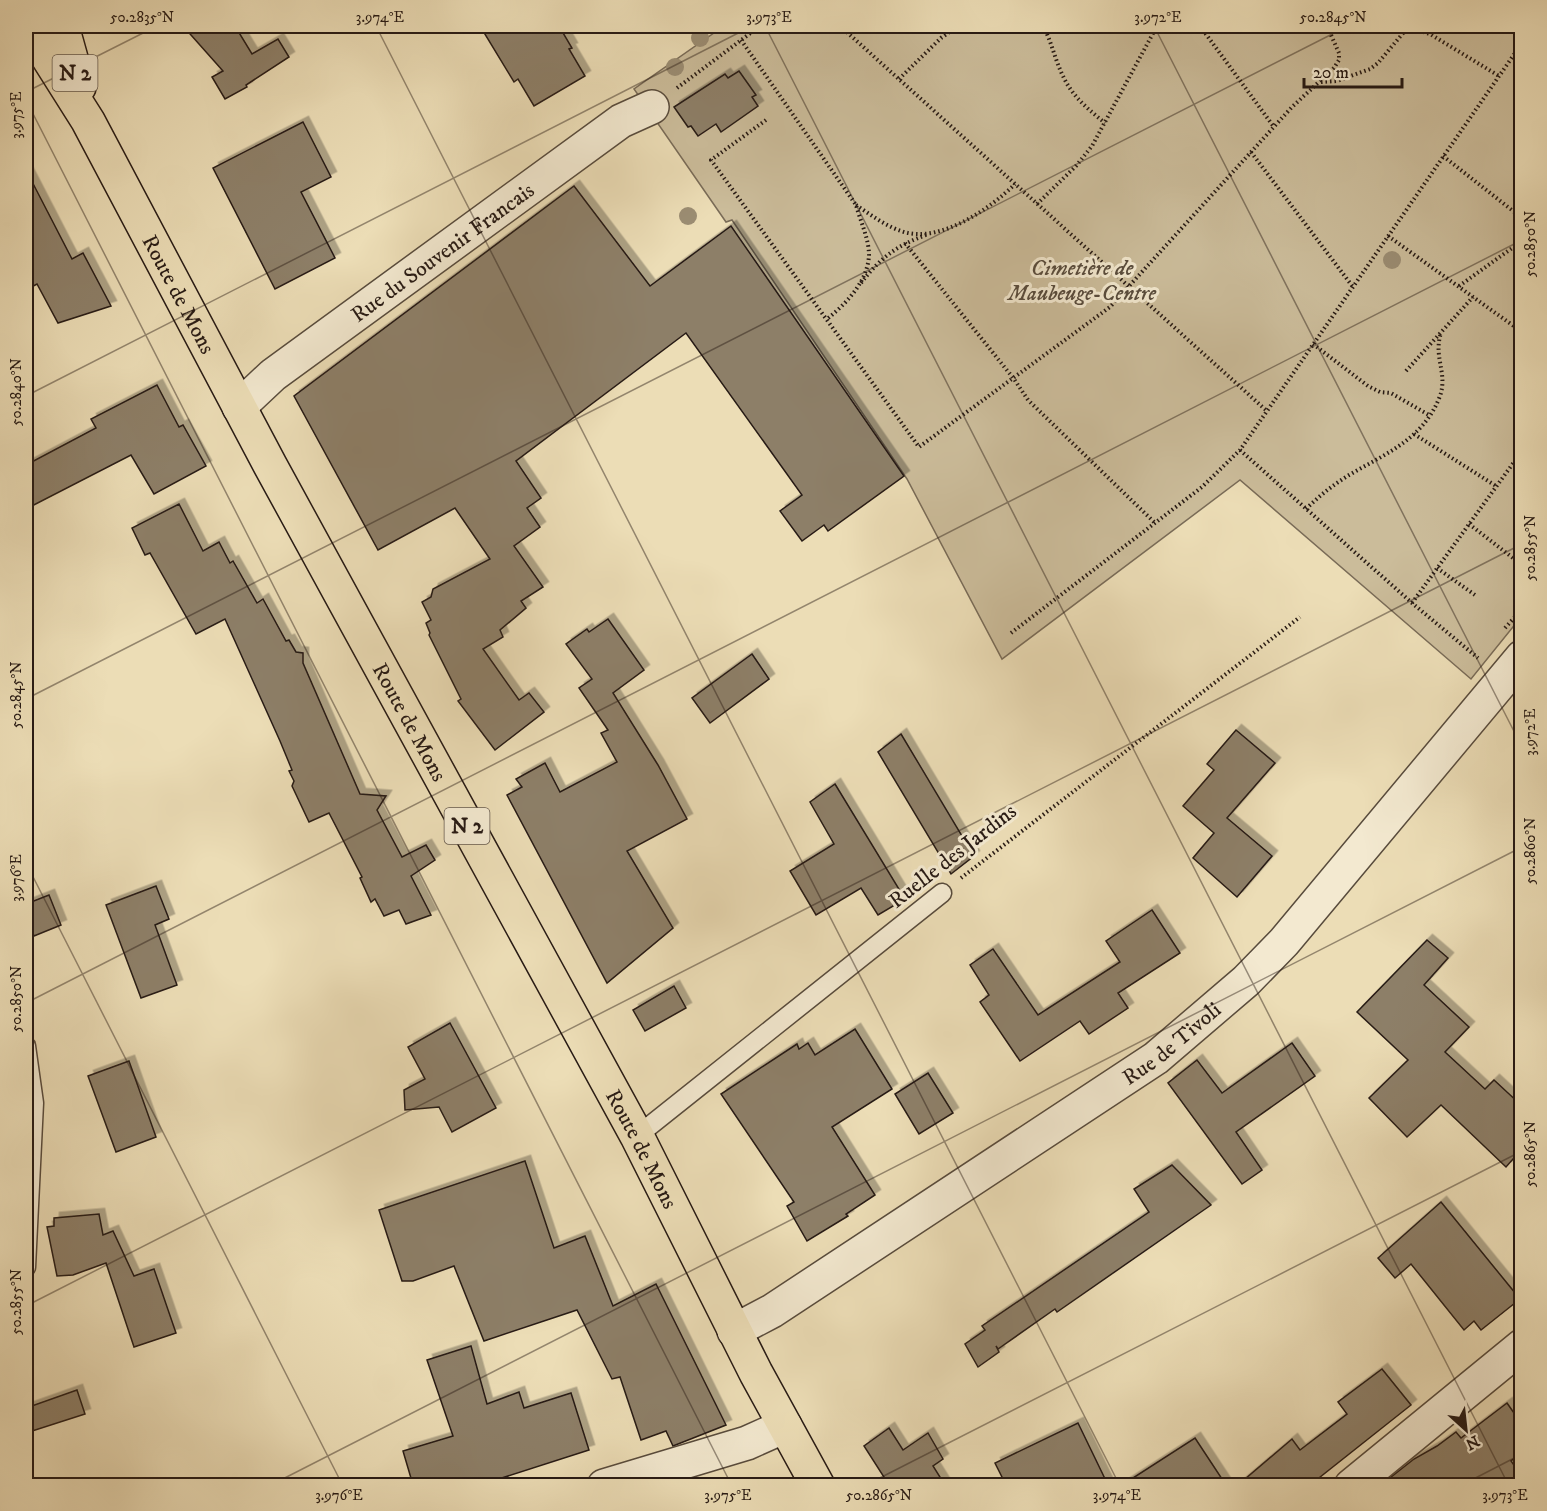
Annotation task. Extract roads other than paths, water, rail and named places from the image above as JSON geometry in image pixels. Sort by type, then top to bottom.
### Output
[{"type":"main road","name":"Route de Mons","points":[[28,26],[88,121],[187,304],[239,407],[637,1136],[734,1331],[818,1485]]},
{"type":"main road","name":"N 2","points":[[62,26],[88,121]]},
{"type":"street","name":"Rue du Souvenir Francais","points":[[239,407],[273,375],[621,121],[652,107]]},
{"type":"street","name":"Rue de Tivoli","points":[[734,1331],[772,1311],[1156,1058],[1246,981],[1284,942],[1511,645]]},
{"type":"street","points":[[1351,1485],[1521,1346]]},
{"type":"street","points":[[604,1485],[747,1443],[785,1426]]},
{"type":"lane","name":"Ruelle des Jardins","points":[[637,1136],[942,893]]},
{"type":"lane","points":[[26,1046],[34,1103],[26,1267]]},
{"type":"park label","name":"Cimetière de Maubeuge-Centre","points":[[1082,280]]}]
